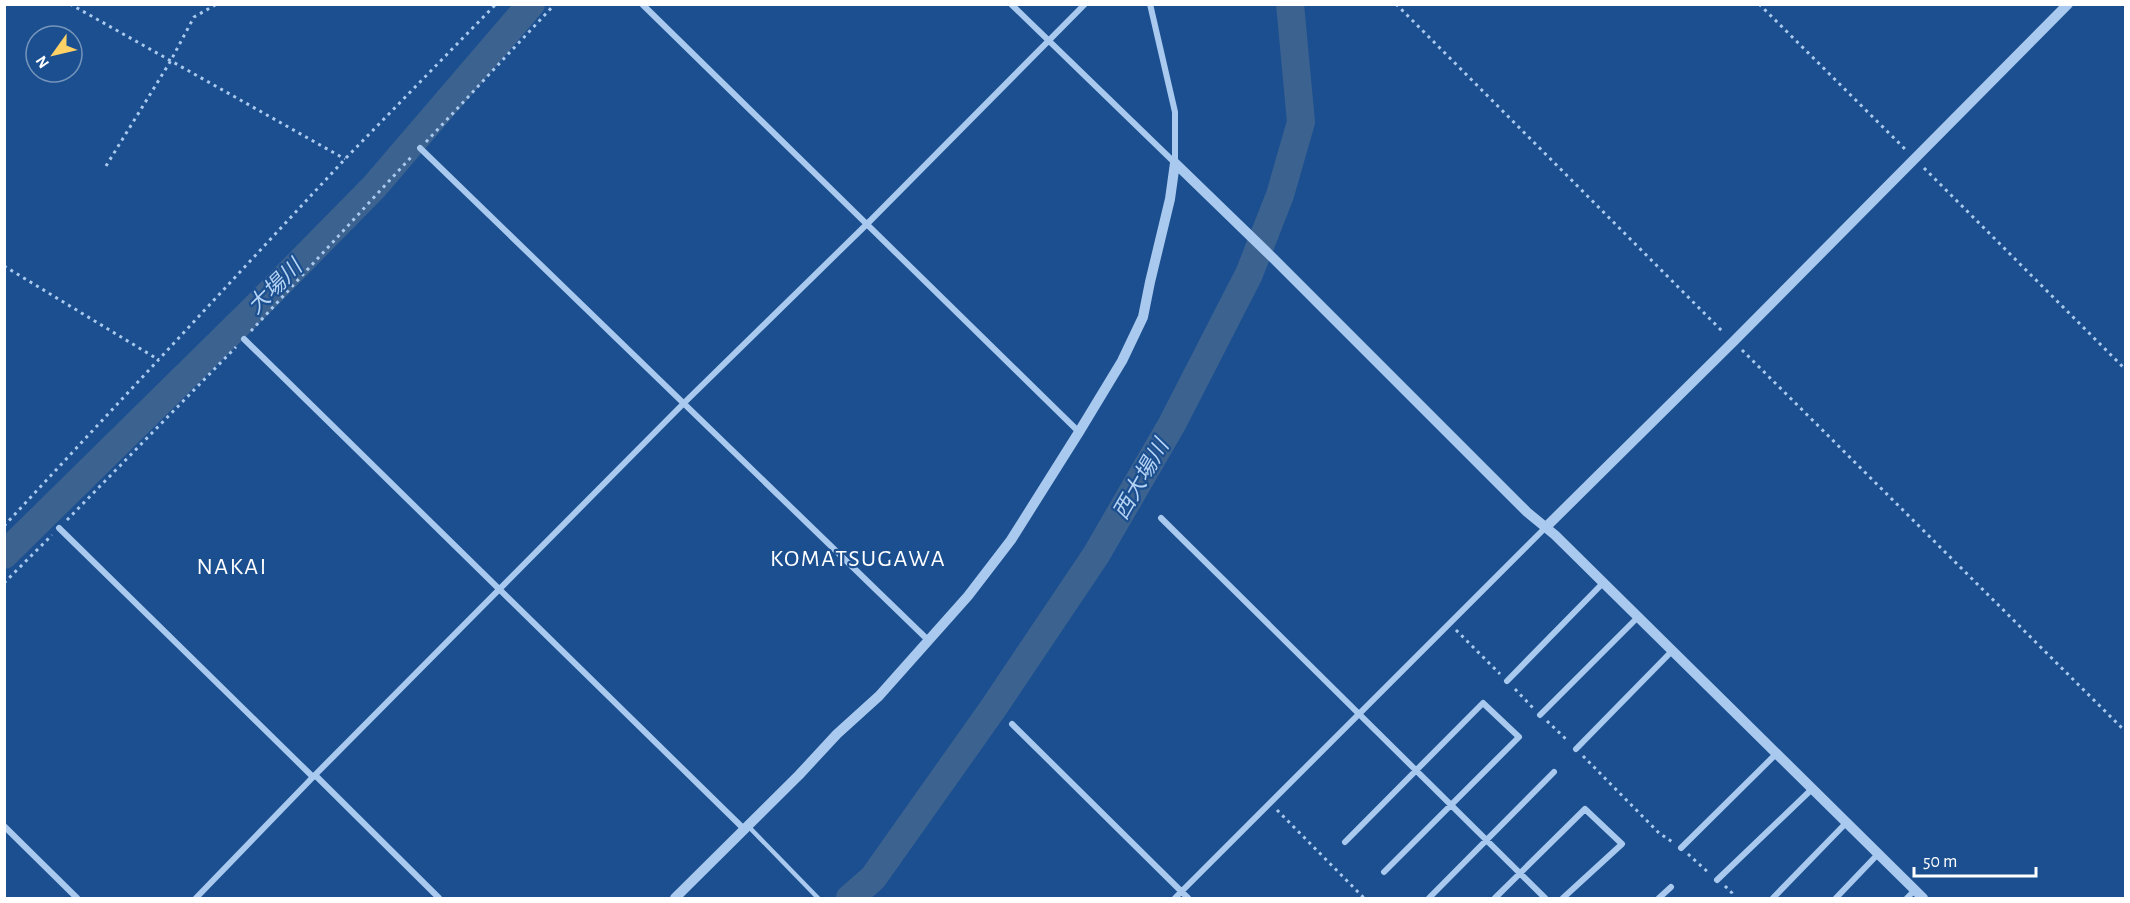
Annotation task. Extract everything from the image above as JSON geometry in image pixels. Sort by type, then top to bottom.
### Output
[{"type":"street","points":[[642,4],[1079,432]]},
{"type":"street","points":[[1011,4],[1246,231],[1527,512],[1546,527],[1604,583],[1878,854],[1915,896]]},
{"type":"street","points":[[196,898],[684,403],[867,224],[1085,4]]},
{"type":"street","points":[[675,898],[879,696],[968,596],[1011,540],[1122,361],[1143,317],[1170,199],[1175,162],[1175,112],[1150,4]]},
{"type":"street","points":[[1175,898],[1733,342],[2068,4]]},
{"type":"street","points":[[420,148],[929,641]]},
{"type":"street","points":[[244,339],[745,827]]},
{"type":"street","points":[[1161,518],[1545,898]]},
{"type":"street","points":[[59,528],[439,898]]},
{"type":"street","points":[[1507,681],[1604,583]]},
{"type":"street","points":[[1540,715],[1638,618]]},
{"type":"street","points":[[1576,749],[1672,651]]},
{"type":"street","points":[[1345,842],[1483,703],[1519,737],[1384,873]]},
{"type":"street","points":[[1012,724],[1188,898]]},
{"type":"street","points":[[1681,848],[1776,754]]},
{"type":"street","points":[[1429,898],[1554,772]]},
{"type":"street","points":[[1717,880],[1812,789]]},
{"type":"street","points":[[1495,898],[1585,809],[1622,844],[1563,898]]},
{"type":"street","points":[[1773,898],[1846,823]]},
{"type":"street","points":[[4,826],[77,898]]},
{"type":"street","points":[[1836,898],[1878,854]]},
{"type":"street","points":[[1659,898],[1671,886]]},
{"type":"lane","points":[[745,827],[818,898]]},
{"type":"path","points":[[70,4],[345,159]]},
{"type":"path","points":[[106,166],[170,62],[194,17],[217,4]]},
{"type":"path","points":[[4,526],[345,159],[496,4]]},
{"type":"path","points":[[4,584],[244,339],[555,4]]},
{"type":"path","points":[[1396,4],[2126,732]]},
{"type":"path","points":[[1759,4],[2126,370]]},
{"type":"path","points":[[4,266],[159,360]]},
{"type":"path","points":[[1449,623],[1659,833],[1681,848],[1732,892],[1734,898]]},
{"type":"path","points":[[1271,804],[1364,898]]},
{"type":"waterway","name":"大場川","points":[[4,555],[254,309],[374,187],[531,4]]},
{"type":"waterway","name":"西大場川","points":[[850,898],[873,878],[994,707],[1096,555],[1172,424],[1249,274],[1280,195],[1301,122],[1290,4]]},
{"type":"district","name":"KOMATSUGAWA","points":[[858,558]]},
{"type":"district","name":"NAKAI","points":[[232,566]]}]
